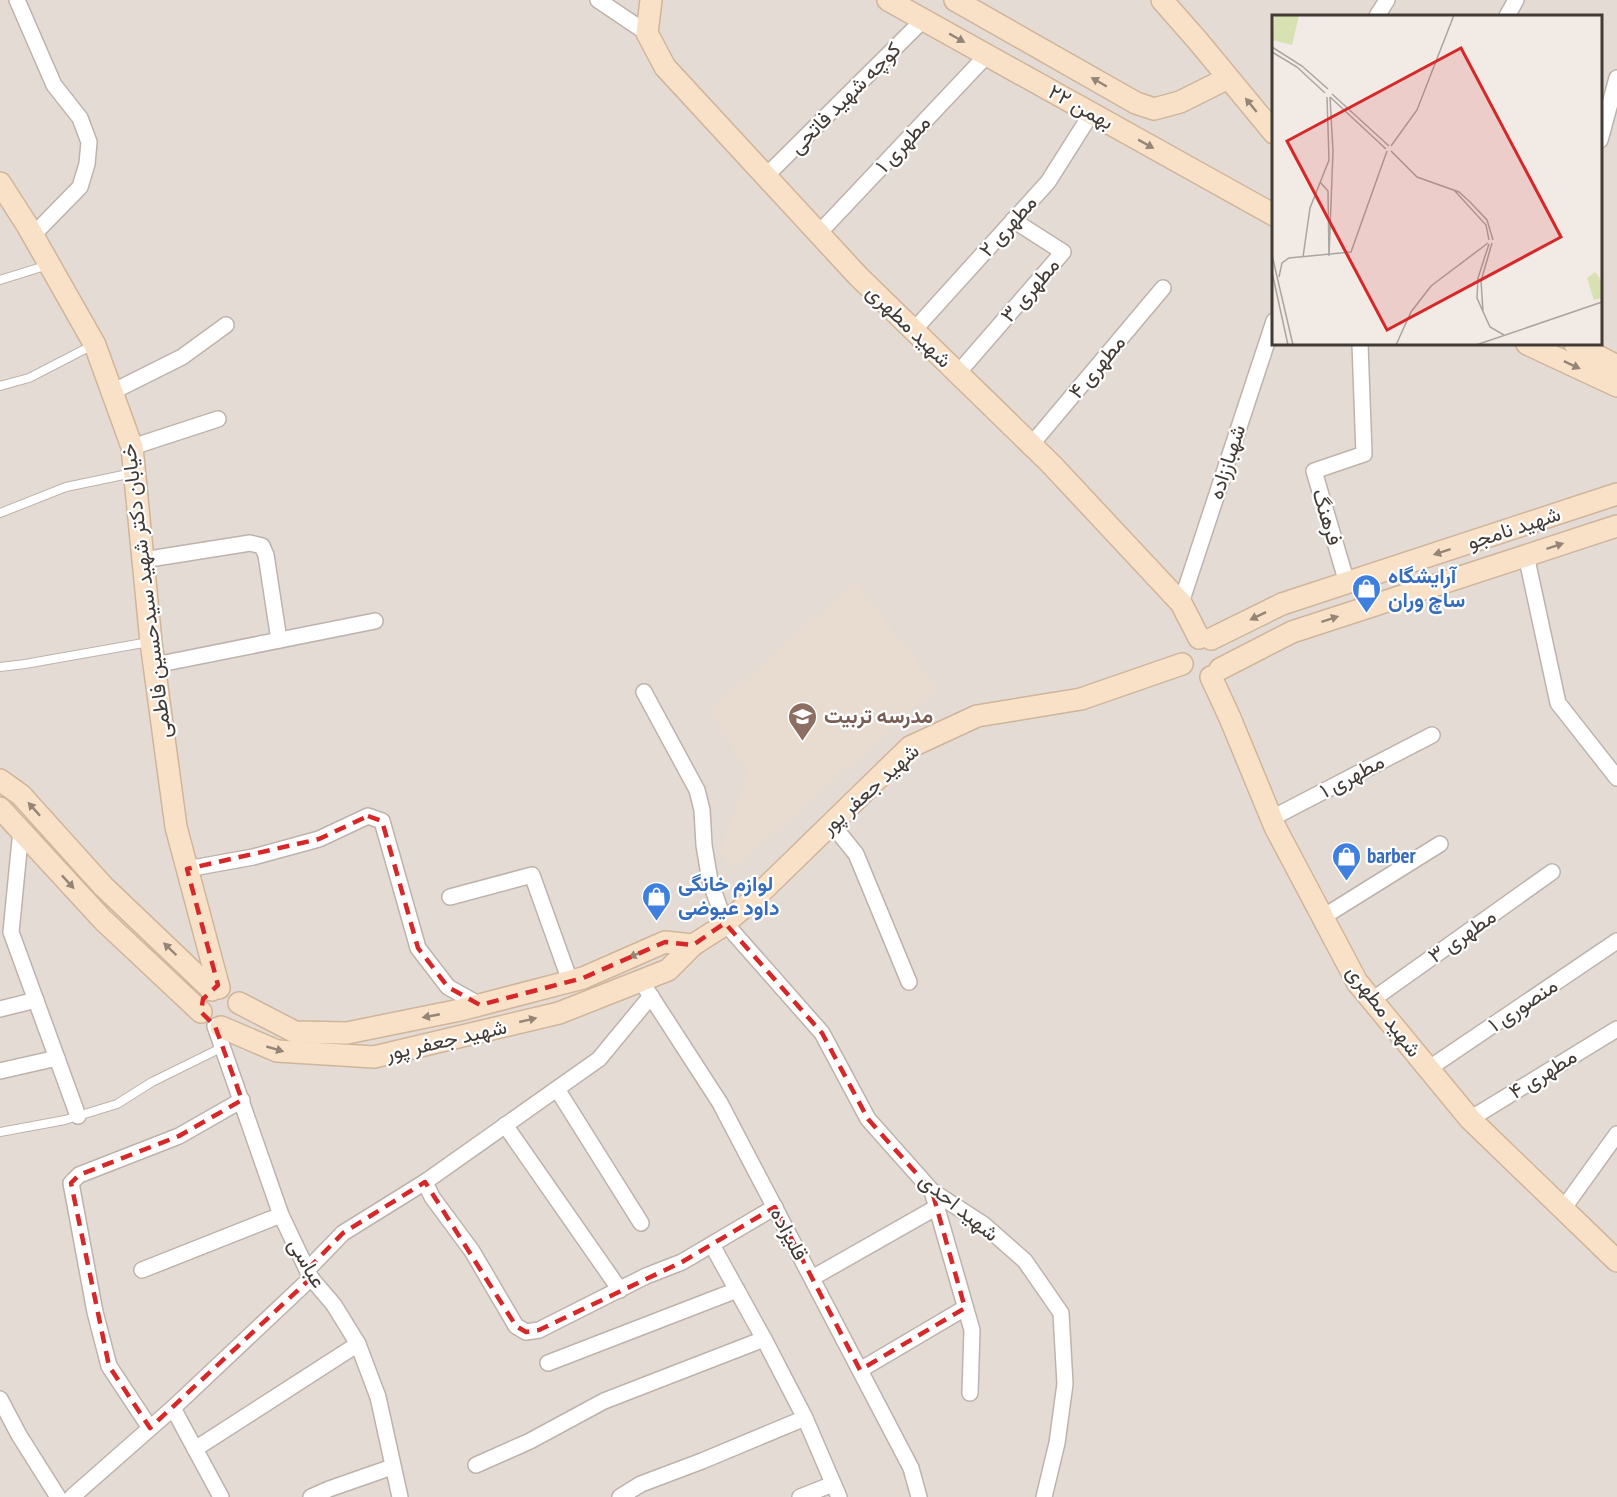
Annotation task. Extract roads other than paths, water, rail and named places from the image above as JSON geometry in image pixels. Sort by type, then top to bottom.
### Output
[{"type":"street","points":[[17,0],[54,85],[80,118],[89,142],[87,164],[80,187],[33,235]]},
{"type":"street","points":[[598,0],[647,33],[651,0]]},
{"type":"street","name":"۲۲ بهمن","points":[[888,0],[1272,214]]},
{"type":"street","name":"۲۲ بهمن","points":[[955,0],[1136,103],[1154,109],[1180,102],[1228,78]]},
{"type":"street","points":[[1162,0],[1272,131]]},
{"type":"street","points":[[1378,15],[1387,0]]},
{"type":"street","points":[[1508,15],[1516,0]]},
{"type":"street","name":"کوچه شهید فاتحی","points":[[766,176],[923,20]]},
{"type":"street","name":"شهید مطهری","points":[[647,33],[665,67],[858,276],[1031,445],[1181,603],[1205,638]]},
{"type":"street","name":"مطهری ۱","points":[[819,233],[987,55]]},
{"type":"street","points":[[1602,133],[1617,78]]},
{"type":"street","name":"مطهری ۲","points":[[914,330],[1048,182],[1091,114]]},
{"type":"street","name":"خیابان دکتر شهید سیدحسین فاطمی","points":[[0,183],[33,235],[95,345],[132,447],[151,642],[176,827],[215,989]]},
{"type":"street","name":"مطهری ۳","points":[[958,373],[1063,252],[1013,220]]},
{"type":"street","name":"مطهری ۴","points":[[1031,445],[1162,288]]},
{"type":"street","points":[[112,392],[182,357],[226,325]]},
{"type":"street","name":"شهباززاده","points":[[1181,603],[1272,327]]},
{"type":"street","name":"فرهنگ","points":[[1347,583],[1314,471],[1364,454],[1360,345]]},
{"type":"street","points":[[1529,345],[1617,386]]},
{"type":"street","points":[[1577,345],[1617,366]]},
{"type":"street","points":[[132,447],[218,419]]},
{"type":"street","name":"شهید نامجو","points":[[1205,638],[1282,604],[1617,494]]},
{"type":"street","name":"شهید نامجو","points":[[1215,673],[1292,632],[1617,526]]},
{"type":"street","points":[[143,560],[250,543],[262,546],[266,555],[279,640]]},
{"type":"street","points":[[1526,555],[1558,703],[1617,778]]},
{"type":"street","points":[[155,665],[375,621]]},
{"type":"street","points":[[1205,638],[1220,647],[1223,658],[1215,673],[1199,679],[1189,674],[1182,664],[1182,652],[1188,642],[1205,638]]},
{"type":"street","name":"شهید جعفر پور","points":[[0,808],[104,920],[215,1028],[278,1052],[374,1057],[559,1013],[646,988],[693,945],[755,898],[910,747],[977,716],[1081,699],[1182,664]]},
{"type":"street","name":"شهید مطهری","points":[[1215,673],[1230,718],[1272,818],[1358,982],[1470,1119],[1617,1261]]},
{"type":"street","points":[[644,692],[697,790],[702,810],[704,845],[710,881],[725,923]]},
{"type":"street","name":"مطهری ۱","points":[[1272,818],[1432,735]]},
{"type":"street","points":[[0,780],[21,795],[103,886],[215,989],[230,991],[239,1003],[239,1011],[234,1021],[215,1028],[202,999],[215,989]]},
{"type":"street","points":[[187,869],[253,857],[319,839],[368,816],[382,821],[418,948],[448,987],[480,1005]]},
{"type":"street","points":[[831,823],[856,854],[909,982]]},
{"type":"street","points":[[21,831],[6,933],[36,1000],[78,1116]]},
{"type":"street","points":[[1323,917],[1440,844]]},
{"type":"street","name":"مطهری ۳","points":[[1372,1000],[1552,872]]},
{"type":"street","points":[[450,897],[532,875],[570,981]]},
{"type":"street","name":"شهید احدی","points":[[725,923],[822,1034],[868,1119],[932,1191],[983,1224],[1025,1261],[1061,1312],[1065,1384],[1057,1443],[1044,1497]]},
{"type":"street","name":"منصوری ۱","points":[[1428,1069],[1617,941]]},
{"type":"street","name":"شهید جعفر پور","points":[[239,1003],[296,1032],[347,1033],[480,1005],[583,978],[665,942],[693,945]]},
{"type":"street","points":[[72,1497],[173,1408],[309,1274],[343,1233],[424,1182],[599,1059],[646,988]]},
{"type":"street","name":"قلیزاده","points":[[646,988],[720,1102],[911,1468],[919,1497]]},
{"type":"street","points":[[0,1009],[36,1000]]},
{"type":"street","name":"عباسی","points":[[215,1028],[281,1215],[309,1274],[334,1305],[358,1344],[378,1396],[400,1497]]},
{"type":"street","name":"مطهری ۴","points":[[1470,1119],[1617,1029]]},
{"type":"street","points":[[0,1071],[57,1058]]},
{"type":"street","points":[[557,1089],[641,1223]]},
{"type":"street","points":[[150,1428],[109,1366],[95,1312],[71,1183],[79,1175],[179,1136],[242,1100]]},
{"type":"street","points":[[505,1125],[620,1290]]},
{"type":"street","points":[[1563,1209],[1617,1134]]},
{"type":"street","points":[[424,1182],[432,1197],[472,1251],[516,1326],[525,1332],[539,1330],[646,1276],[682,1262],[775,1207]]},
{"type":"street","points":[[932,1191],[972,1330],[970,1393]]},
{"type":"street","points":[[812,1278],[937,1207]]},
{"type":"street","points":[[142,1270],[281,1215]]},
{"type":"street","points":[[712,1245],[805,1418],[836,1490],[800,1497]]},
{"type":"street","points":[[548,1363],[737,1290]]},
{"type":"street","points":[[860,1370],[965,1308]]},
{"type":"street","points":[[476,1465],[530,1441],[604,1401],[764,1339]]},
{"type":"street","points":[[195,1449],[358,1344]]},
{"type":"street","points":[[0,1399],[19,1435],[58,1497]]},
{"type":"street","points":[[173,1408],[221,1497]]},
{"type":"street","points":[[620,1497],[641,1484],[805,1418]]},
{"type":"street","points":[[311,1497],[392,1467]]},
{"type":"lane","points":[[0,280],[50,264]]},
{"type":"lane","points":[[0,386],[29,378],[95,345]]},
{"type":"lane","points":[[0,513],[66,487],[135,473]]},
{"type":"lane","points":[[0,667],[151,642]]},
{"type":"lane","points":[[0,1132],[78,1116],[117,1104],[152,1082],[215,1028]]},
{"type":"place","name":"آرایشگاه ساچ وران","points":[[1367,614]]},
{"type":"place","name":"مدرسه تربیت","points":[[803,742]]},
{"type":"place","name":"barber","points":[[1346,882]]},
{"type":"place","name":"لوازم خانگی داود عیوضی","points":[[657,922]]}]
